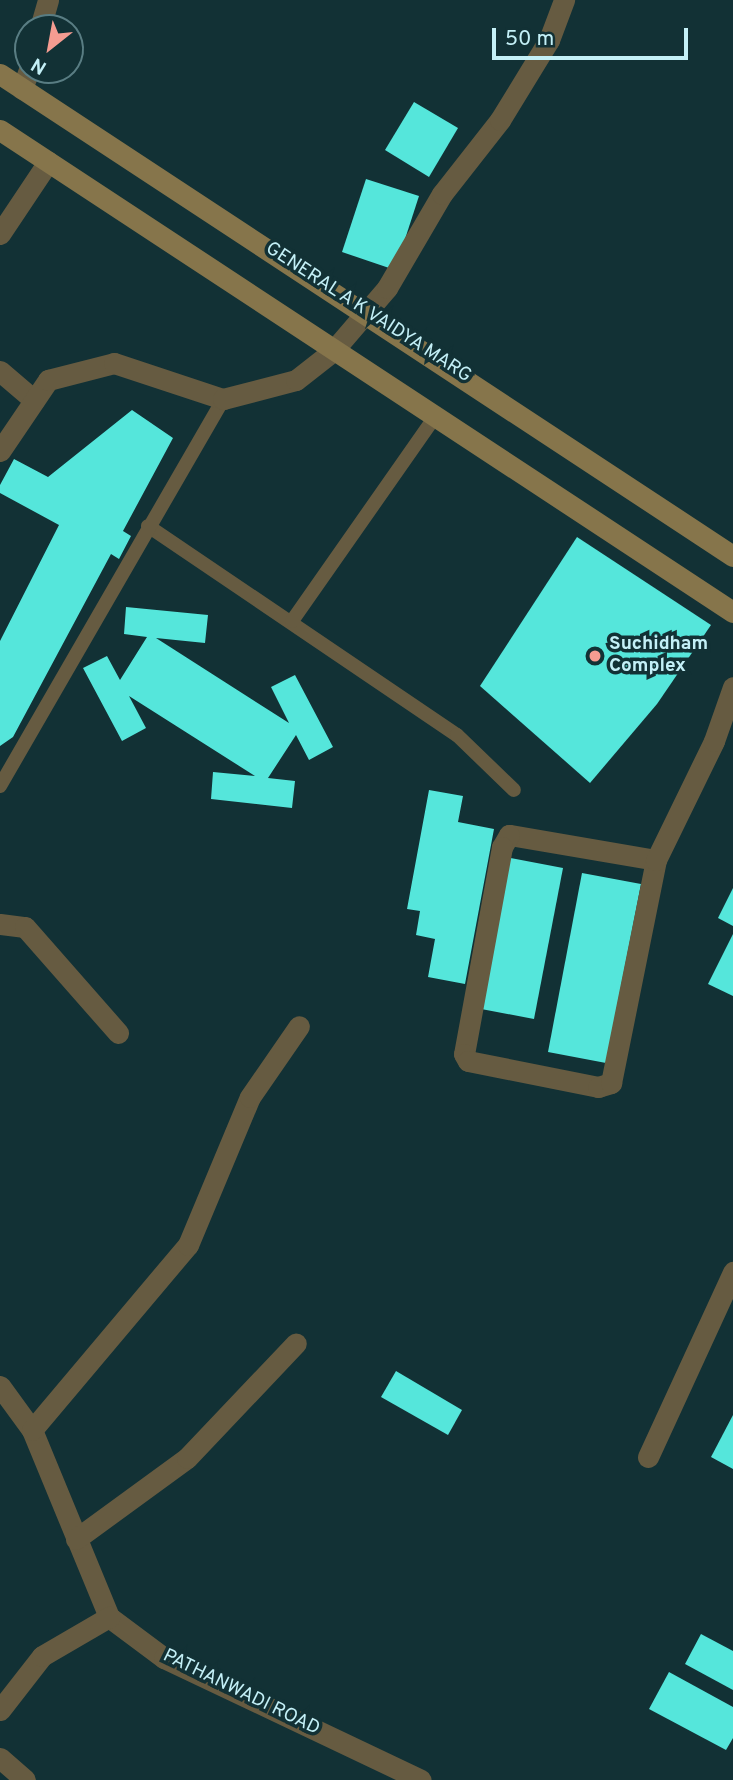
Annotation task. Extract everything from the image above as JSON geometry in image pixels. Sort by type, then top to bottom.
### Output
[{"type":"main road","name":"GENERAL A K VAIDYA MARG","points":[[33,84],[733,556]]},
{"type":"main road","points":[[0,130],[733,612]]},
{"type":"street","points":[[0,451],[48,380],[114,363],[223,399],[296,380],[333,351],[368,312],[417,243],[442,194],[500,120],[549,40],[564,0]]},
{"type":"street","points":[[0,234],[48,162]]},
{"type":"street","points":[[0,371],[34,400]]},
{"type":"street","points":[[656,860],[509,835],[502,847],[466,1041],[468,1061],[598,1087],[611,1083],[616,1074],[656,860],[714,741],[733,687]]},
{"type":"street","points":[[0,924],[25,927],[118,1033]]},
{"type":"street","points":[[32,1430],[188,1245],[250,1097],[299,1026]]},
{"type":"street","points":[[648,1457],[733,1272]]},
{"type":"street","points":[[76,1539],[187,1458],[296,1343]]},
{"type":"street","name":"PATHANWADI ROAD","points":[[0,1386],[32,1430],[110,1617],[164,1658],[421,1780]]},
{"type":"street","points":[[0,1710],[42,1656],[110,1617]]},
{"type":"street","points":[[0,1758],[25,1780]]},
{"type":"lane","points":[[0,786],[223,399]]},
{"type":"lane","points":[[292,621],[435,417]]},
{"type":"lane","points":[[148,526],[457,735],[514,790]]},
{"type":"building","points":[[414,102],[458,128],[429,177],[385,150]]},
{"type":"building","points":[[366,179],[419,196],[395,270],[342,252]]},
{"type":"building","points":[[132,410],[173,438],[123,531],[131,536],[119,559],[111,554],[13,737],[0,746],[0,641],[59,525],[0,493],[0,485],[14,459],[48,477]]},
{"type":"building","name":"Suchidham Complex","points":[[577,537],[711,625],[657,704],[590,783],[480,686]]},
{"type":"building","points":[[126,607],[208,615],[205,643],[156,638],[289,723],[271,687],[295,675],[333,747],[309,760],[296,735],[268,778],[295,781],[292,808],[211,799],[213,772],[255,776],[129,696],[146,728],[122,741],[83,668],[107,656],[120,680],[147,637],[124,634]]},
{"type":"building","points":[[429,790],[463,796],[458,822],[494,829],[465,984],[428,977],[435,939],[416,935],[420,911],[407,909]]},
{"type":"building","points":[[505,857],[563,868],[534,1019],[476,1008]]},
{"type":"building","points":[[582,873],[641,884],[606,1063],[548,1052]]},
{"type":"building","points":[[733,888],[733,926],[718,918]]},
{"type":"building","points":[[733,934],[733,996],[708,984]]},
{"type":"building","points":[[396,1371],[462,1410],[448,1435],[381,1397]]},
{"type":"building","points":[[733,1415],[733,1469],[711,1457]]},
{"type":"building","points":[[701,1634],[733,1651],[733,1690],[685,1664]]},
{"type":"building","points":[[669,1672],[733,1707],[733,1738],[726,1750],[649,1709]]},
{"type":"place","name":"Suchidham Complex","points":[[595,656]]}]
